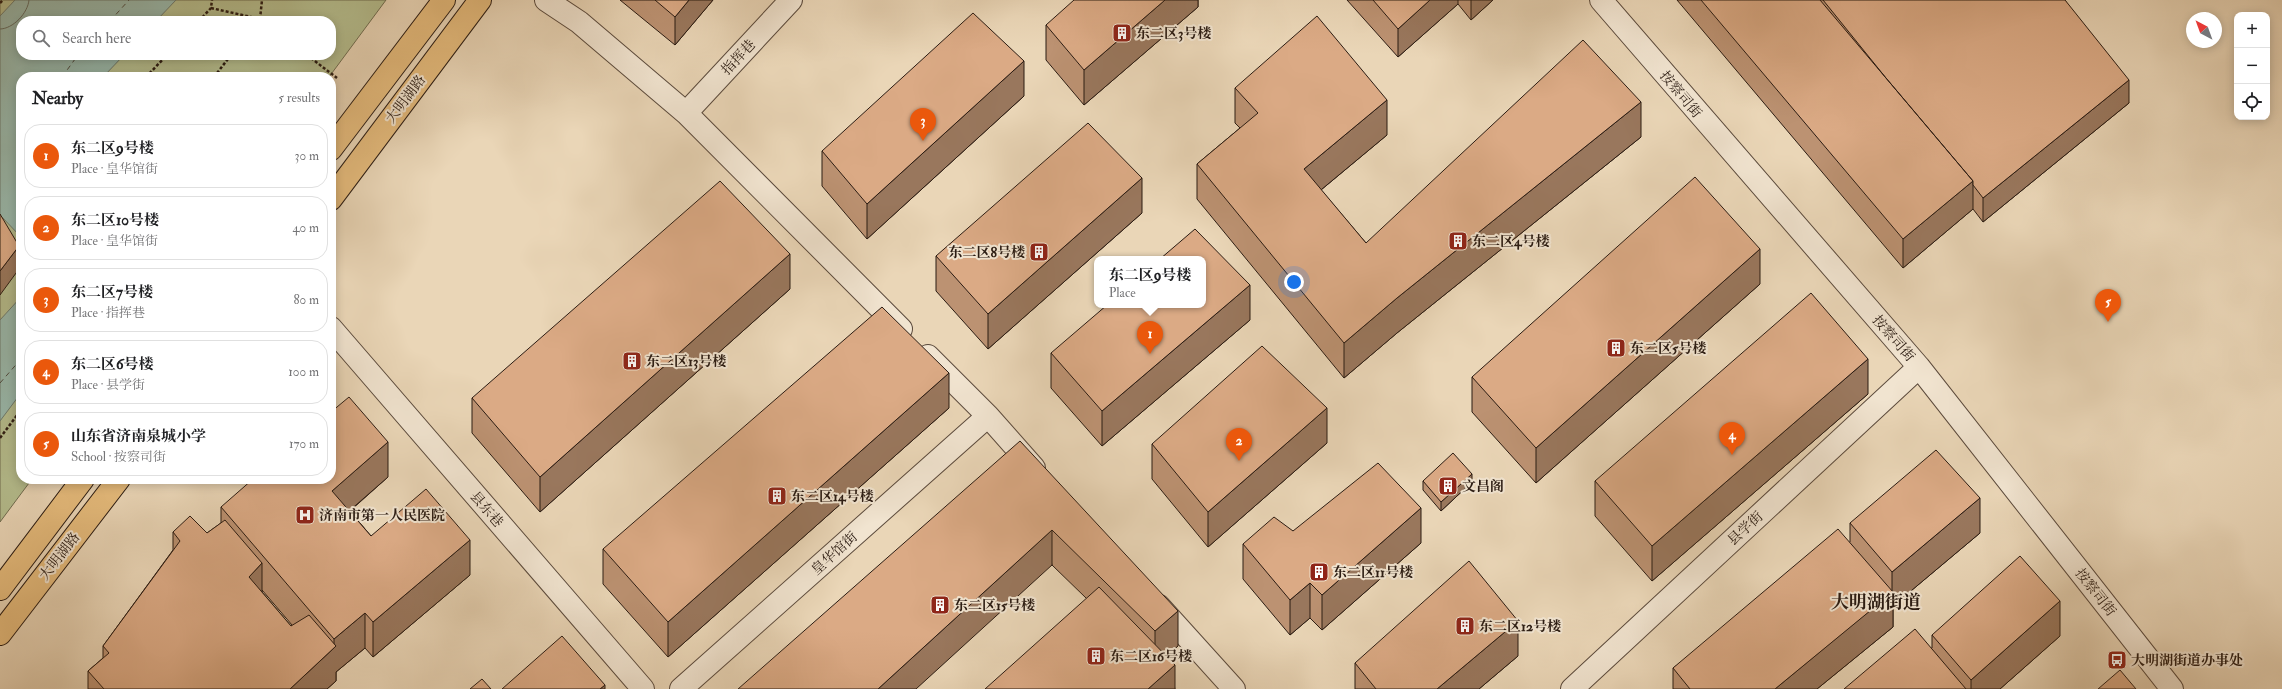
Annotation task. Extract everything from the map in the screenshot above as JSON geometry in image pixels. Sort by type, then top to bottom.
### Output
[{"type":"main road","name":"大明湖路","points":[[336,142],[444,0]]},
{"type":"main road","name":"大明湖路","points":[[336,192],[480,0]]},
{"type":"main road","name":"大明湖路","points":[[0,590],[79,484]]},
{"type":"main road","name":"大明湖路","points":[[0,634],[115,484]]},
{"type":"street","points":[[546,0],[580,22],[686,113],[988,416],[1046,482]]},
{"type":"street","name":"指挥巷","points":[[686,113],[791,0]]},
{"type":"street","name":"按察司街","points":[[1601,0],[1919,367],[2172,689]]},
{"type":"street","name":"县东巷","points":[[336,334],[643,689]]},
{"type":"street","name":"县学街","points":[[1572,689],[1919,367]]},
{"type":"street","name":"皇华馆街","points":[[681,689],[988,416]]},
{"type":"street","points":[[1143,588],[1234,689]]},
{"type":"path","points":[[0,3],[3,0]]},
{"type":"path","points":[[204,16],[211,8],[212,0]]},
{"type":"path","points":[[261,16],[262,0]]},
{"type":"path","points":[[211,8],[244,16]]},
{"type":"path","points":[[151,72],[162,60]]},
{"type":"path","points":[[218,72],[228,60]]},
{"type":"path","points":[[314,60],[329,72]]},
{"type":"path","points":[[0,438],[16,417]]},
{"type":"green space","points":[[0,0],[386,0],[333,72],[16,72],[16,484],[28,484],[0,522]]},
{"type":"water","points":[[15,0],[176,0],[161,16],[16,16],[16,60],[119,60],[108,72],[16,72],[16,232],[0,215],[0,16]]},
{"type":"water","points":[[16,302],[16,400],[0,421],[0,320]]},
{"type":"building","points":[[655,0],[689,0],[675,17]]},
{"type":"building","points":[[1074,0],[1165,0],[1084,70],[1046,25]]},
{"type":"building","points":[[1373,0],[1430,0],[1398,29]]},
{"type":"building","points":[[1701,0],[1820,0],[1973,181],[1903,239]]},
{"type":"building","points":[[1823,0],[2065,0],[2129,80],[1983,198],[1973,185],[1973,181],[1886,78]]},
{"type":"building","points":[[973,13],[1024,61],[867,204],[822,151]]},
{"type":"building","name":"东二区4号楼","points":[[1317,16],[1387,100],[1304,169],[1366,243],[1583,40],[1641,102],[1397,298],[1344,343],[1197,164],[1258,113],[1235,88]]},
{"type":"building","points":[[1088,123],[1142,178],[988,314],[936,256]]},
{"type":"building","name":"东二区5号楼","points":[[1695,177],[1760,249],[1536,448],[1472,377]]},
{"type":"building","name":"东二区13号楼","points":[[720,181],[790,254],[540,477],[472,398]]},
{"type":"building","points":[[0,214],[16,241],[16,250],[0,271]]},
{"type":"building","points":[[1195,229],[1250,285],[1102,411],[1051,353],[1104,308],[1206,308],[1206,256],[1164,256]]},
{"type":"building","points":[[1811,293],[1868,359],[1652,546],[1595,481]]},
{"type":"building","name":"东二区14号楼","points":[[882,307],[949,373],[668,622],[603,549]]},
{"type":"building","points":[[1262,346],[1327,408],[1208,512],[1152,444]]},
{"type":"building","points":[[349,397],[388,442],[332,491],[371,536],[426,489],[470,540],[373,622],[365,613],[334,639],[221,507],[247,484],[336,484],[336,408]]},
{"type":"building","points":[[1020,441],[1178,611],[1155,631],[1052,530],[878,689],[738,689]]},
{"type":"building","points":[[1936,450],[1980,498],[1892,572],[1850,523]]},
{"type":"building","name":"文昌阁","points":[[1453,453],[1472,474],[1441,502],[1423,481]]},
{"type":"building","points":[[1378,463],[1421,508],[1322,595],[1310,583],[1290,600],[1243,544],[1274,517],[1293,531]]},
{"type":"building","points":[[190,516],[207,533],[225,520],[262,563],[249,577],[291,626],[309,615],[336,646],[290,689],[104,689],[88,671],[109,653],[103,646],[180,541],[173,532]]},
{"type":"building","points":[[1838,529],[1893,592],[1775,689],[1690,689],[1673,668]]},
{"type":"building","points":[[2020,556],[2060,601],[1971,680],[1932,635]]},
{"type":"building","points":[[1469,561],[1518,621],[1437,689],[1376,689],[1355,663]]},
{"type":"building","points":[[1099,587],[1175,665],[1148,689],[985,689]]},
{"type":"building","points":[[1915,629],[1966,689],[1844,689]]},
{"type":"building","points":[[562,636],[605,685],[600,689],[502,689]]},
{"type":"building","points":[[2120,670],[2136,689],[2098,689]]},
{"type":"building","points":[[482,679],[491,689],[470,689]]},
{"type":"ferry route","points":[[115,16],[129,0]]},
{"type":"ferry route","points":[[66,72],[74,60]]},
{"type":"ferry route","points":[[0,383],[16,365]]},
{"type":"place","name":"东二区3号楼","points":[[1122,33]]},
{"type":"place","name":"东二区7号楼","points":[[923,141]]},
{"type":"place","name":"东二区4号楼","points":[[1458,241]]},
{"type":"place","name":"东二区8号楼","points":[[1039,252]]},
{"type":"place","name":"山东省济南泉城小学","points":[[2108,322]]},
{"type":"place","name":"东二区5号楼","points":[[1616,348]]},
{"type":"place","name":"东二区9号楼","points":[[1150,354]]},
{"type":"place","name":"东二区13号楼","points":[[632,361]]},
{"type":"place","name":"东二区6号楼","points":[[1732,455]]},
{"type":"place","name":"东二区10号楼","points":[[1239,461]]},
{"type":"place","name":"文昌阁","points":[[1448,486]]},
{"type":"place","name":"东二区14号楼","points":[[777,496]]},
{"type":"place","name":"济南市第一人民医院","points":[[305,515]]},
{"type":"place","name":"东二区11号楼","points":[[1319,572]]},
{"type":"place","name":"东二区15号楼","points":[[940,605]]},
{"type":"place","name":"东二区12号楼","points":[[1465,626]]},
{"type":"place","name":"东二区16号楼","points":[[1096,656]]},
{"type":"place","name":"大明湖街道办事处","points":[[2117,660]]},
{"type":"district","name":"大明湖街道","points":[[1876,602]]}]
